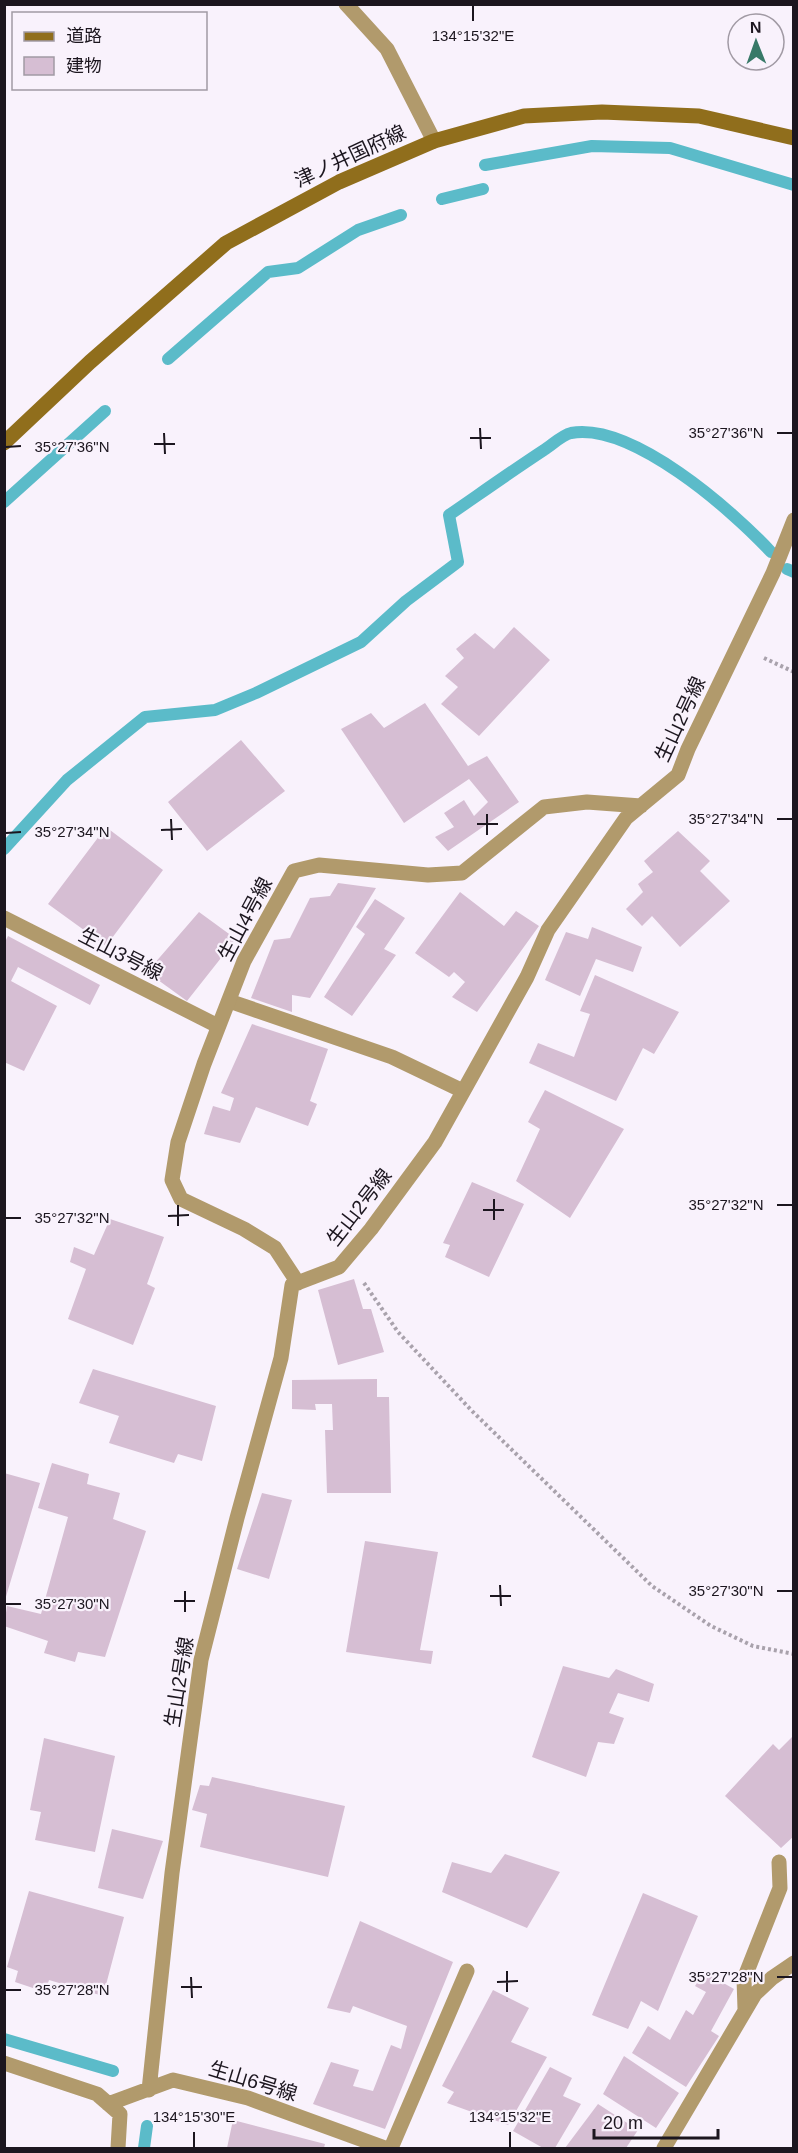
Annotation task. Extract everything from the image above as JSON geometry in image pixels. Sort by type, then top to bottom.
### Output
[{"type":"main road","name":"津ノ井国府線","points":[[4,443],[90,362],[226,243],[339,182],[434,141],[524,116],[602,112],[699,116],[794,138]]},
{"type":"street","points":[[346,4],[387,49],[434,141]]},
{"type":"street","name":"生山2号線","points":[[149,2090],[172,1873],[201,1660],[281,1358],[292,1285],[339,1268],[435,1142],[527,976],[548,930],[626,818],[678,775],[688,749],[773,573],[794,520]]},
{"type":"street","name":"生山4号線","points":[[298,1283],[274,1248],[243,1229],[181,1199],[172,1180],[178,1142],[218,1026],[244,961],[294,871],[319,865],[428,875],[462,873],[544,807],[587,802],[641,806]]},
{"type":"street","name":"生山3号線","points":[[4,918],[218,1026]]},
{"type":"street","points":[[229,1000],[392,1057],[463,1091]]},
{"type":"street","points":[[745,2009],[744,1979],[780,1888],[779,1862]]},
{"type":"street","points":[[664,2148],[755,1994],[772,1977],[794,1963]]},
{"type":"street","points":[[390,2148],[467,1971]]},
{"type":"street","points":[[4,2063],[97,2094],[120,2114],[118,2148]]},
{"type":"street","name":"生山6号線","points":[[108,2104],[173,2080],[248,2098],[385,2148]]},
{"type":"path","points":[[346,1258],[398,1332],[420,1356],[472,1411],[652,1586],[711,1626],[753,1646],[794,1654]]},
{"type":"building","points":[[514,627],[550,660],[479,736],[441,704],[458,687],[445,676],[464,658],[456,649],[475,633],[494,649]]},
{"type":"building","points":[[425,703],[468,766],[487,756],[519,802],[448,851],[435,837],[454,827],[444,813],[464,800],[474,816],[488,802],[469,779],[404,823],[341,729],[371,713],[384,728]]},
{"type":"building","points":[[241,740],[285,791],[207,851],[168,802]]},
{"type":"building","points":[[106,827],[163,870],[106,946],[48,904]]},
{"type":"building","points":[[678,831],[710,861],[700,871],[730,901],[680,947],[652,916],[642,926],[626,909],[643,892],[638,884],[653,872],[644,861]]},
{"type":"building","points":[[338,883],[376,888],[310,998],[292,995],[292,1012],[251,998],[274,940],[290,938],[310,898],[330,896]]},
{"type":"building","points":[[460,892],[504,926],[516,911],[539,926],[477,1012],[452,997],[465,982],[454,972],[449,977],[415,953]]},
{"type":"building","points":[[375,899],[405,918],[384,949],[396,955],[352,1016],[324,997],[365,934],[356,927]]},
{"type":"building","points":[[199,912],[236,939],[187,1001],[147,972]]},
{"type":"building","points":[[592,927],[642,947],[633,972],[596,959],[580,996],[545,980],[566,932],[588,939]]},
{"type":"building","points":[[8,936],[100,985],[90,1005],[18,967],[11,981],[57,1006],[24,1071],[4,1062],[4,944]]},
{"type":"building","points":[[595,975],[679,1012],[654,1054],[643,1048],[616,1101],[529,1063],[538,1043],[574,1057],[590,1014],[580,1011]]},
{"type":"building","points":[[252,1024],[328,1049],[310,1101],[317,1104],[308,1126],[256,1107],[240,1143],[204,1134],[213,1106],[230,1111],[234,1098],[221,1093]]},
{"type":"building","points":[[545,1090],[624,1129],[570,1218],[516,1181],[540,1129],[528,1122]]},
{"type":"building","points":[[472,1182],[524,1204],[489,1277],[445,1257],[450,1245],[443,1243]]},
{"type":"building","points":[[110,1219],[164,1237],[147,1284],[155,1288],[133,1345],[68,1319],[86,1269],[70,1262],[74,1247],[94,1255]]},
{"type":"building","points":[[354,1279],[363,1309],[371,1309],[384,1352],[338,1365],[318,1290]]},
{"type":"building","points":[[93,1369],[216,1406],[202,1461],[178,1454],[174,1463],[109,1443],[119,1416],[79,1403]]},
{"type":"building","points":[[377,1379],[377,1397],[389,1397],[391,1493],[327,1493],[325,1430],[333,1430],[332,1404],[315,1404],[316,1410],[292,1409],[292,1380]]},
{"type":"building","points":[[52,1463],[89,1474],[87,1484],[120,1493],[113,1519],[146,1531],[105,1657],[78,1652],[75,1662],[44,1653],[48,1641],[4,1626],[7,1606],[41,1614],[68,1517],[38,1508]]},
{"type":"building","points":[[4,1473],[40,1483],[5,1600],[4,1600]]},
{"type":"building","points":[[262,1493],[292,1500],[269,1579],[237,1569]]},
{"type":"building","points":[[365,1541],[438,1552],[420,1650],[433,1651],[431,1664],[346,1652]]},
{"type":"building","points":[[563,1666],[609,1678],[616,1669],[654,1684],[649,1702],[618,1693],[609,1713],[624,1718],[614,1744],[598,1742],[586,1777],[532,1757]]},
{"type":"building","points":[[794,1735],[794,1836],[781,1848],[725,1796],[773,1744],[779,1750]]},
{"type":"building","points":[[44,1738],[115,1756],[95,1852],[35,1840],[41,1812],[30,1810]]},
{"type":"building","points":[[212,1777],[345,1806],[328,1877],[200,1847],[207,1814],[192,1810],[200,1785],[209,1786]]},
{"type":"building","points":[[112,1829],[163,1841],[143,1899],[98,1888]]},
{"type":"building","points":[[505,1854],[560,1872],[527,1928],[442,1892],[452,1862],[491,1873]]},
{"type":"building","points":[[29,1891],[124,1917],[103,1996],[49,1980],[45,1992],[15,1982],[18,1971],[7,1967]]},
{"type":"building","points":[[643,1893],[698,1916],[658,2011],[641,2001],[628,2029],[592,2015]]},
{"type":"building","points":[[360,1921],[453,1962],[385,2129],[313,2104],[331,2062],[359,2070],[353,2086],[373,2091],[391,2045],[401,2049],[407,2026],[353,2006],[350,2013],[327,2008]]},
{"type":"building","points":[[704,1972],[734,1989],[711,2031],[719,2036],[686,2087],[632,2053],[648,2026],[670,2040],[686,2010],[693,2015],[706,1992],[695,1986]]},
{"type":"building","points":[[493,1990],[529,2008],[511,2042],[547,2057],[508,2125],[447,2103],[454,2092],[442,2086]]},
{"type":"building","points":[[624,2056],[679,2093],[656,2128],[603,2094]]},
{"type":"building","points":[[550,2067],[572,2078],[563,2096],[581,2104],[555,2148],[543,2148],[513,2131]]},
{"type":"building","points":[[598,2104],[638,2130],[626,2148],[565,2148]]},
{"type":"building","points":[[233,2120],[325,2144],[324,2148],[227,2148]]},
{"type":"waterway","points":[[485,165],[592,146],[670,148],[794,185]]},
{"type":"waterway","points":[[442,199],[483,189]]},
{"type":"waterway","points":[[168,359],[268,272],[298,268],[358,230],[401,215]]},
{"type":"waterway","points":[[4,502],[105,411]]},
{"type":"waterway","points":[[4,849],[67,780],[145,717],[215,710],[256,693],[361,642],[406,601],[458,562],[449,515],[568,434],[596,433],[622,441],[651,455],[707,493],[771,552]]},
{"type":"waterway","points":[[787,569],[794,572]]},
{"type":"waterway","points":[[4,2039],[113,2071]]},
{"type":"waterway","points":[[144,2148],[147,2126]]}]
